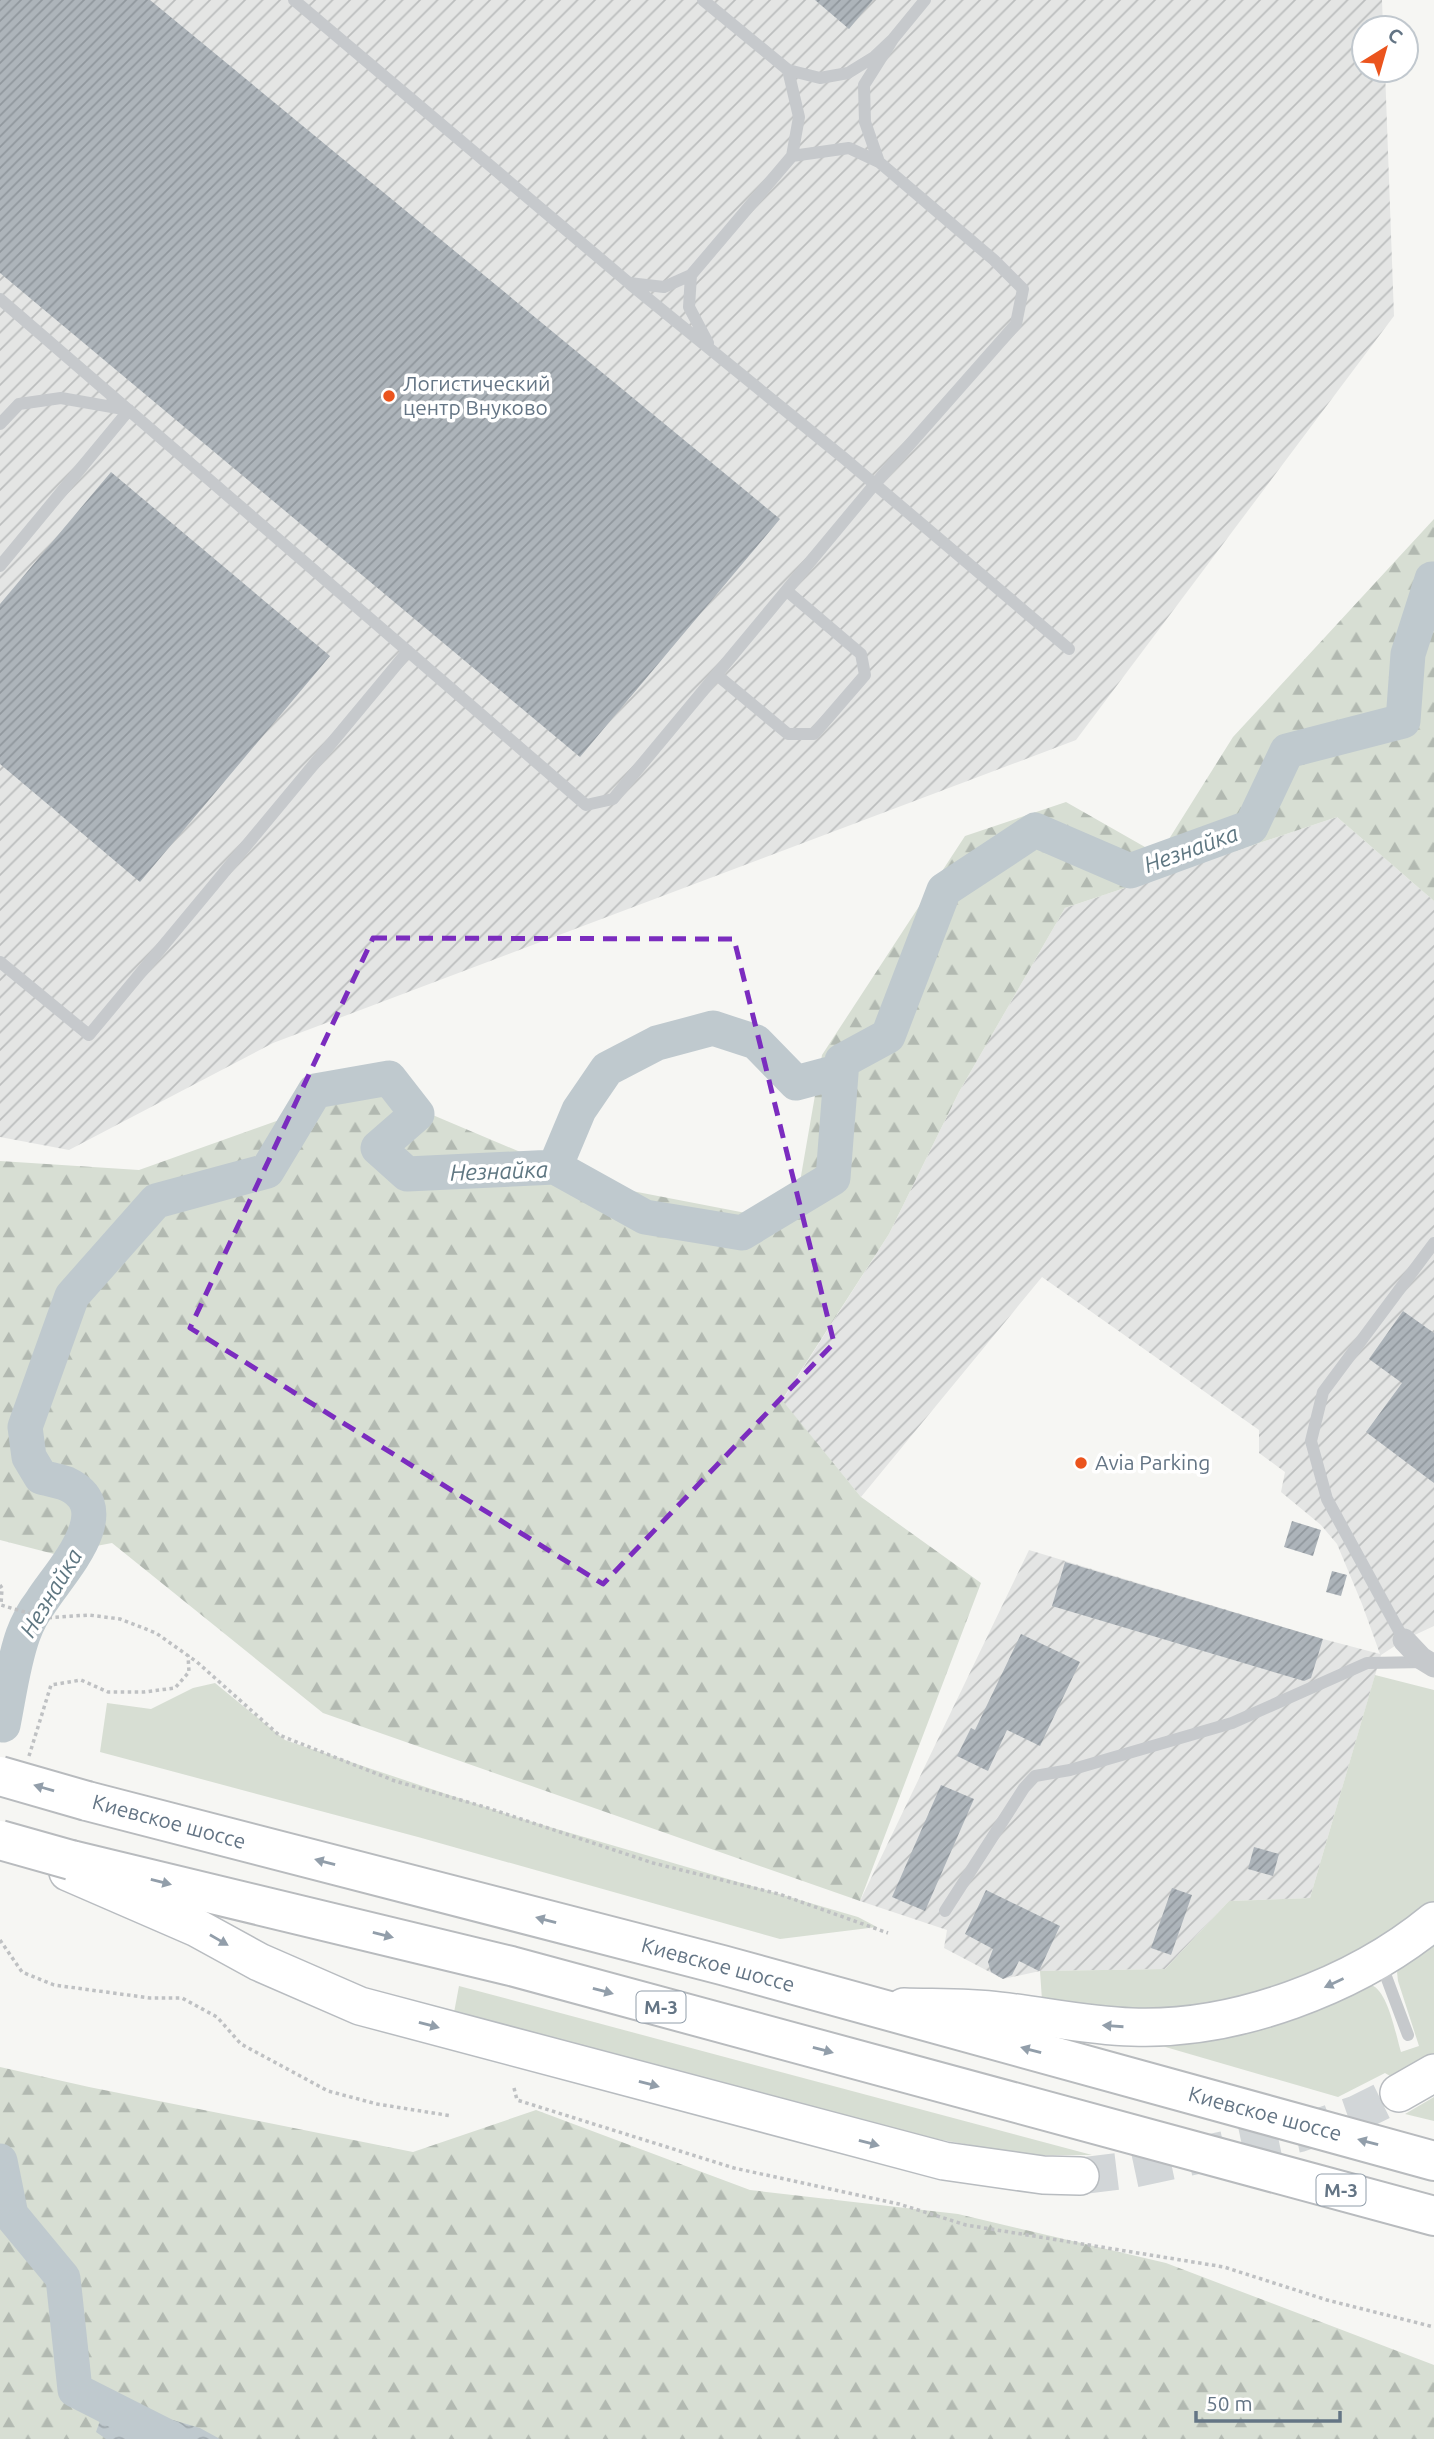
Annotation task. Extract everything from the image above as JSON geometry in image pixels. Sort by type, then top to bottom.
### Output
[{"type":"highway","name":"Киевское шоссе","points":[[14,1768],[88,1801],[872,2006],[1434,2161]]},
{"type":"highway","name":"М-3","points":[[0,1840],[70,1866],[510,1966],[1434,2216]]},
{"type":"main road","points":[[70,1866],[197,1928],[259,1962],[360,2006],[944,2161],[1043,2175],[1080,2176]]},
{"type":"main road","points":[[872,2006],[987,2010],[1096,2025],[1161,2027],[1209,2021],[1259,2010],[1325,1987],[1379,1959],[1434,1921]]},
{"type":"main road","points":[[1399,2093],[1434,2073]]},
{"type":"street","points":[[1404,1640],[1430,1664]]},
{"type":"lane","points":[[294,0],[1069,649]]},
{"type":"lane","points":[[703,0],[788,70],[821,78],[848,73],[874,57],[893,39]]},
{"type":"lane","points":[[879,162],[865,122],[864,85],[893,39],[925,0]]},
{"type":"lane","points":[[629,283],[664,287],[691,275],[792,156],[799,117],[788,70]]},
{"type":"lane","points":[[0,299],[586,805],[613,799],[874,485],[1016,324],[1023,289],[994,260],[879,162],[849,148],[792,156]]},
{"type":"lane","points":[[691,275],[689,307],[712,350]]},
{"type":"lane","points":[[0,424],[19,404],[61,398],[129,410]]},
{"type":"lane","points":[[0,566],[129,410]]},
{"type":"lane","points":[[717,675],[788,734],[814,734],[865,675],[861,654],[787,591]]},
{"type":"lane","points":[[0,962],[89,1035],[408,651]]},
{"type":"lane","points":[[1404,1640],[1327,1499],[1311,1441],[1323,1392],[1434,1243]]},
{"type":"lane","points":[[945,1912],[1024,1788],[1035,1776],[1070,1770],[1233,1723],[1367,1663],[1430,1664]]},
{"type":"lane","points":[[1379,1959],[1408,2035]]},
{"type":"path","points":[[0,1585],[0,1605],[45,1618],[89,1615],[120,1619],[156,1633],[234,1693],[279,1735],[307,1747],[395,1781],[485,1807],[653,1863],[779,1894],[888,1933]]},
{"type":"path","points":[[14,1768],[51,1685],[81,1680],[108,1692],[144,1692],[174,1688],[189,1672],[188,1656]]},
{"type":"path","points":[[0,1940],[22,1972],[54,1985],[150,1998],[182,1998],[217,2017],[241,2044],[328,2091],[377,2104],[452,2116]]},
{"type":"path","points":[[514,2088],[517,2100],[734,2168],[899,2204],[966,2225],[1224,2267],[1327,2300],[1434,2327]]},
{"type":"highlighted area","points":[[373,938],[734,939],[834,1343],[603,1584],[190,1328]]},
{"type":"shaded area","points":[[0,0],[1382,0],[1382,14],[1350,14],[1350,84],[1386,84],[1394,316],[1076,740],[273,1043],[69,1150],[0,1137]]},
{"type":"shaded area","points":[[1337,817],[1434,901],[1434,1626],[1404,1640],[1381,1655],[1310,1898],[1229,1901],[1165,1969],[1040,1971],[1003,1979],[944,1948],[947,1930],[860,1901],[1029,1550],[1380,1654],[1362,1604],[1337,1544],[1321,1525],[1281,1492],[1285,1472],[1259,1453],[1259,1430],[1042,1277],[861,1497],[782,1401],[889,1234],[959,1092],[1065,908]]},
{"type":"green space","points":[[1434,519],[1434,901],[1337,817],[1065,908],[959,1092],[889,1234],[782,1400],[861,1497],[981,1583],[860,1901],[323,1713],[112,1543],[54,1554],[0,1540],[0,1161],[139,1170],[369,1088],[596,1184],[793,1222],[822,1055],[965,836],[1066,802],[1159,855],[1233,737]]},
{"type":"green space","points":[[1375,1675],[1434,1690],[1434,1903],[1410,1923],[1308,1981],[1203,2006],[1125,2010],[1042,2000],[1040,1971],[1165,1969],[1229,1901],[1310,1898]]},
{"type":"green space","points":[[215,1683],[285,1740],[512,1816],[858,1917],[877,1927],[780,1939],[418,1837],[100,1752],[107,1703],[151,1709],[193,1688]]},
{"type":"green space","points":[[1434,1943],[1434,2053],[1390,2076],[1385,2073],[1338,2097],[1162,2046],[1272,2026],[1335,2003],[1371,1985],[1387,2004],[1401,2052],[1419,2046],[1397,1972]]},
{"type":"green space","points":[[459,1986],[1092,2155],[1026,2155],[925,2137],[453,2018]]},
{"type":"green space","points":[[0,2067],[413,2152],[536,2110],[750,2190],[958,2214],[1166,2263],[1434,2365],[1434,2439],[0,2439]]},
{"type":"green space","points":[[1434,2097],[1434,2121],[1405,2114]]},
{"type":"water","points":[[109,2395],[156,2415],[200,2428],[220,2439],[106,2439],[96,2432]]},
{"type":"building","name":"Логистический центр Внуково","points":[[0,0],[150,0],[780,519],[580,757],[0,273]]},
{"type":"building","points":[[815,0],[873,0],[849,29]]},
{"type":"building","points":[[111,472],[330,656],[140,882],[0,764],[0,604]]},
{"type":"building","points":[[1403,1311],[1434,1333],[1434,1483],[1366,1432],[1402,1383],[1369,1359]]},
{"type":"building","points":[[1292,1521],[1321,1530],[1313,1556],[1284,1547]]},
{"type":"building","points":[[1065,1562],[1323,1639],[1311,1678],[1304,1681],[1052,1606]]},
{"type":"building","points":[[1332,1571],[1347,1575],[1341,1596],[1326,1592]]},
{"type":"building","points":[[1021,1634],[1080,1662],[1040,1746],[1007,1730],[988,1771],[957,1756],[971,1728],[975,1730]]},
{"type":"building","points":[[941,1785],[974,1799],[925,1911],[892,1897]]},
{"type":"building","points":[[1254,1847],[1279,1854],[1273,1876],[1248,1869]]},
{"type":"building","points":[[1172,1888],[1192,1895],[1171,1955],[1151,1948]]},
{"type":"building","points":[[986,1890],[1060,1926],[1039,1971],[1019,1961],[1012,1975],[1003,1979],[991,1972],[988,1962],[993,1949],[965,1934]]},
{"type":"waterway","name":"Незнайка","points":[[3,1725],[14,1668],[25,1631],[36,1609],[81,1542],[89,1509],[82,1495],[67,1484],[41,1477],[29,1457],[25,1427],[72,1296],[156,1201],[267,1171],[315,1091],[389,1078],[417,1114],[378,1148],[407,1174],[555,1167],[645,1217],[742,1233],[833,1178],[842,1061],[888,1036],[944,890],[1035,830],[1130,871],[1251,827],[1287,751],[1403,721],[1408,654],[1434,579]]},
{"type":"waterway","points":[[555,1167],[579,1110],[607,1069],[657,1043],[713,1028],[756,1042],[796,1083],[841,1071]]},
{"type":"waterway","name":"Незнайка","points":[[0,2161],[11,2215],[63,2278],[75,2390],[172,2439]]},
{"type":"tunnel","points":[[1080,2176],[1129,2170],[1298,2134],[1356,2114],[1399,2093]]},
{"type":"place","name":"Логистический центр Внуково","points":[[389,396]]},
{"type":"place","name":"Avia Parking","points":[[1081,1463]]}]
